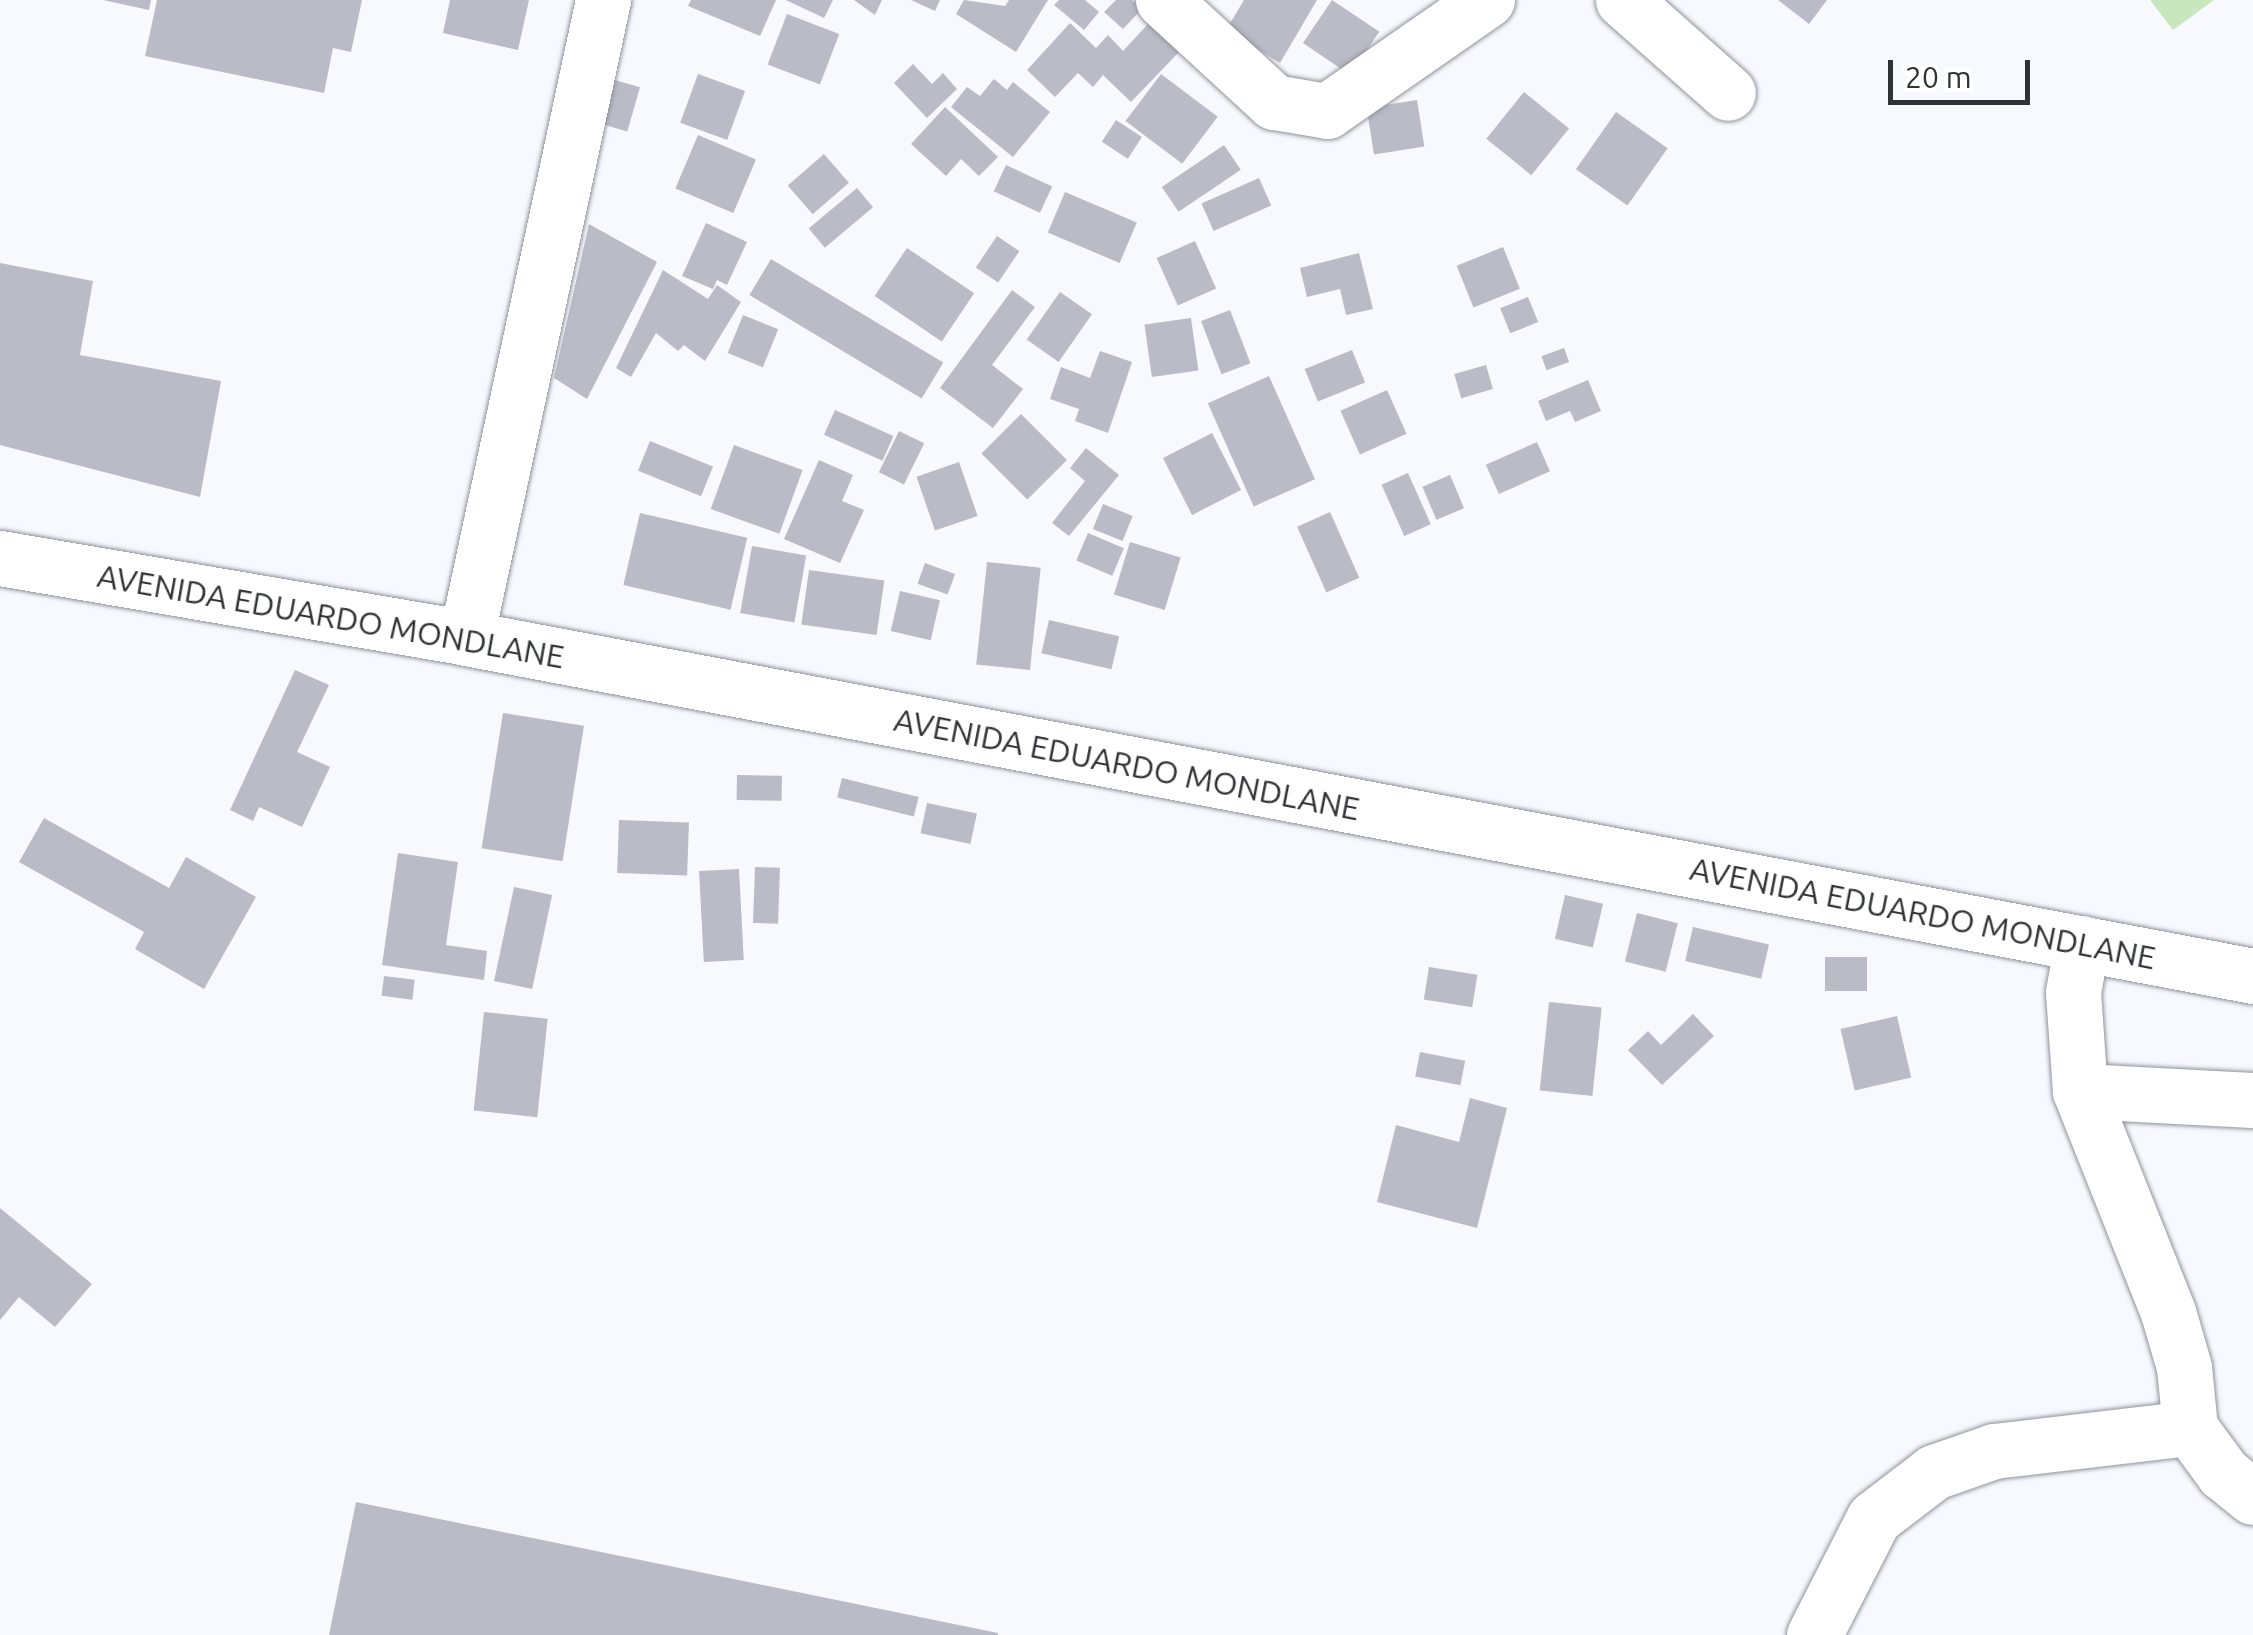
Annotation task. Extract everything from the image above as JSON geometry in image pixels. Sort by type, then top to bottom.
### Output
[{"type":"street","points":[[466,638],[603,0]]},
{"type":"street","points":[[1162,0],[1274,102],[1300,110],[1327,110],[1350,100],[1487,0]]},
{"type":"street","points":[[1623,0],[1728,94]]},
{"type":"street","name":"AVENIDA EDUARDO MONDLANE","points":[[16,569],[466,638],[2253,976]]},
{"type":"street","points":[[2082,943],[2072,992],[2080,1091],[2168,1312],[2184,1367],[2190,1428],[2224,1474],[2253,1496]]},
{"type":"street","points":[[2080,1091],[2253,1100]]},
{"type":"street","points":[[1814,1635],[1874,1518],[1934,1472],[1994,1451],[2190,1428]]},
{"type":"green space","points":[[2150,0],[2214,0],[2173,30]]},
{"type":"building","points":[[103,0],[151,0],[149,10]]},
{"type":"building","points":[[157,0],[362,0],[351,52],[333,48],[324,93],[145,56]]},
{"type":"building","points":[[450,0],[529,0],[518,50],[443,33]]},
{"type":"building","points":[[691,0],[776,0],[760,36],[688,6]]},
{"type":"building","points":[[786,0],[833,0],[824,18]]},
{"type":"building","points":[[854,0],[882,0],[875,15]]},
{"type":"building","points":[[911,0],[940,0],[935,11]]},
{"type":"building","points":[[964,0],[1005,6],[1009,0],[1048,0],[1016,52],[956,14]]},
{"type":"building","points":[[1059,0],[1085,0],[1099,12],[1084,30],[1054,5]]},
{"type":"building","points":[[1116,0],[1132,0],[1142,9],[1123,29],[1104,12]]},
{"type":"building","points":[[1244,0],[1317,0],[1280,63],[1226,30]]},
{"type":"building","points":[[1332,0],[1379,32],[1350,75],[1303,43]]},
{"type":"building","points":[[1778,0],[1827,0],[1809,24]]},
{"type":"building","points":[[787,14],[839,34],[820,84],[768,64]]},
{"type":"building","points":[[1070,23],[1096,48],[1108,35],[1123,51],[1149,23],[1179,52],[1131,102],[1103,75],[1093,87],[1078,73],[1055,97],[1027,70]]},
{"type":"building","points":[[913,64],[932,84],[943,73],[957,89],[927,118],[894,83]]},
{"type":"building","points":[[698,74],[745,91],[727,140],[680,123]]},
{"type":"building","points":[[1161,74],[1218,117],[1182,164],[1125,121]]},
{"type":"building","points":[[994,79],[1007,90],[1013,82],[1050,112],[1013,157],[951,107],[967,87],[980,96]]},
{"type":"building","points":[[615,80],[640,87],[627,131],[602,124]]},
{"type":"building","points":[[1524,92],[1569,129],[1531,175],[1486,139]]},
{"type":"building","points":[[1417,100],[1424,146],[1374,154],[1367,108]]},
{"type":"building","points":[[945,107],[998,157],[979,176],[961,159],[946,176],[911,144]]},
{"type":"building","points":[[1616,112],[1668,148],[1627,205],[1576,169]]},
{"type":"building","points":[[1116,120],[1142,137],[1128,159],[1102,142]]},
{"type":"building","points":[[698,135],[756,160],[733,213],[675,188]]},
{"type":"building","points":[[1224,145],[1241,170],[1179,212],[1162,187]]},
{"type":"building","points":[[824,154],[849,183],[813,214],[788,185]]},
{"type":"building","points":[[1006,165],[1052,187],[1040,213],[994,191]]},
{"type":"building","points":[[1259,178],[1271,205],[1214,231],[1201,204]]},
{"type":"building","points":[[857,188],[873,207],[825,248],[809,228]]},
{"type":"building","points":[[1065,192],[1137,222],[1120,263],[1048,233]]},
{"type":"building","points":[[706,223],[747,242],[727,285],[717,280],[713,289],[682,276]]},
{"type":"building","points":[[589,224],[657,262],[587,399],[554,378]]},
{"type":"building","points":[[997,236],[1019,251],[998,283],[976,268]]},
{"type":"building","points":[[1195,241],[1216,289],[1178,306],[1157,258]]},
{"type":"building","points":[[1503,247],[1520,289],[1473,307],[1457,266]]},
{"type":"building","points":[[907,248],[974,293],[942,341],[875,296]]},
{"type":"building","points":[[1359,253],[1373,309],[1346,315],[1340,289],[1307,297],[1300,268]]},
{"type":"building","points":[[771,259],[943,363],[922,399],[749,295]]},
{"type":"building","points":[[0,263],[93,281],[80,355],[221,381],[200,497],[0,445]]},
{"type":"building","points":[[663,270],[708,299],[717,285],[741,302],[705,361],[684,345],[678,351],[656,333],[631,377],[616,368]]},
{"type":"building","points":[[1012,290],[1035,307],[992,365],[1023,389],[993,428],[940,388]]},
{"type":"building","points":[[1060,292],[1092,314],[1059,362],[1027,340]]},
{"type":"building","points":[[1528,297],[1538,322],[1510,333],[1500,308]]},
{"type":"building","points":[[1230,310],[1250,363],[1221,374],[1201,321]]},
{"type":"building","points":[[743,315],[778,329],[763,367],[728,353]]},
{"type":"building","points":[[1191,318],[1198,370],[1152,377],[1144,325]]},
{"type":"building","points":[[1564,348],[1569,362],[1547,370],[1541,356]]},
{"type":"building","points":[[1352,350],[1365,382],[1318,402],[1305,369]]},
{"type":"building","points":[[1100,351],[1132,362],[1108,433],[1075,421],[1079,409],[1050,399],[1061,367],[1090,378]]},
{"type":"building","points":[[1486,365],[1493,389],[1461,398],[1454,374]]},
{"type":"building","points":[[1269,376],[1315,479],[1254,506],[1208,403]]},
{"type":"building","points":[[1588,380],[1601,411],[1575,422],[1570,411],[1546,421],[1538,401]]},
{"type":"building","points":[[1387,390],[1407,434],[1360,455],[1340,411]]},
{"type":"building","points":[[835,410],[893,436],[882,461],[824,435]]},
{"type":"building","points":[[1021,414],[1067,460],[1027,500],[981,454]]},
{"type":"building","points":[[899,431],[924,443],[904,485],[879,472]]},
{"type":"building","points":[[1212,433],[1241,490],[1192,515],[1163,458]]},
{"type":"building","points":[[650,441],[713,466],[701,496],[638,471]]},
{"type":"building","points":[[1537,442],[1550,471],[1499,494],[1486,465]]},
{"type":"building","points":[[734,445],[803,470],[779,534],[711,509]]},
{"type":"building","points":[[1086,448],[1119,475],[1069,536],[1052,523],[1085,481],[1070,468]]},
{"type":"building","points":[[819,460],[853,475],[842,501],[864,510],[840,563],[784,539]]},
{"type":"building","points":[[959,462],[978,516],[935,531],[916,477]]},
{"type":"building","points":[[1408,473],[1431,524],[1404,536],[1382,485]]},
{"type":"building","points":[[1450,475],[1464,508],[1436,520],[1422,487]]},
{"type":"building","points":[[1103,504],[1133,516],[1123,541],[1093,529]]},
{"type":"building","points":[[1330,512],[1359,578],[1326,592],[1297,527]]},
{"type":"building","points":[[640,513],[747,538],[731,610],[623,585]]},
{"type":"building","points":[[1088,533],[1124,548],[1112,576],[1076,561]]},
{"type":"building","points":[[1130,542],[1181,557],[1165,610],[1114,595]]},
{"type":"building","points":[[752,546],[806,556],[794,623],[740,613]]},
{"type":"building","points":[[987,562],[1041,568],[1030,670],[976,664]]},
{"type":"building","points":[[925,563],[955,574],[948,595],[917,584]]},
{"type":"building","points":[[809,570],[884,581],[877,635],[801,624]]},
{"type":"building","points":[[900,591],[940,600],[931,640],[891,631]]},
{"type":"building","points":[[1049,620],[1119,636],[1112,669],[1041,653]]},
{"type":"building","points":[[295,670],[329,685],[297,752],[330,767],[302,827],[259,807],[253,821],[230,810]]},
{"type":"building","points":[[503,713],[584,726],[563,861],[482,848]]},
{"type":"building","points":[[737,775],[782,776],[782,801],[737,800]]},
{"type":"building","points":[[842,778],[919,797],[914,817],[837,797]]},
{"type":"building","points":[[927,803],[977,814],[970,844],[921,833]]},
{"type":"building","points":[[44,818],[169,888],[186,857],[256,897],[204,989],[135,949],[144,932],[19,862]]},
{"type":"building","points":[[619,820],[689,822],[687,875],[617,873]]},
{"type":"building","points":[[398,853],[458,862],[446,945],[487,951],[484,980],[382,965]]},
{"type":"building","points":[[755,867],[780,868],[778,924],[753,923]]},
{"type":"building","points":[[739,869],[744,960],[704,962],[699,871]]},
{"type":"building","points":[[514,887],[552,895],[532,989],[494,981]]},
{"type":"building","points":[[1565,895],[1603,904],[1593,948],[1555,939]]},
{"type":"building","points":[[1637,913],[1678,923],[1666,972],[1625,962]]},
{"type":"building","points":[[1693,927],[1769,945],[1761,979],[1685,961]]},
{"type":"building","points":[[1825,957],[1867,957],[1867,991],[1825,991]]},
{"type":"building","points":[[1429,967],[1477,975],[1472,1007],[1424,1000]]},
{"type":"building","points":[[384,976],[415,980],[412,1000],[382,996]]},
{"type":"building","points":[[1549,1002],[1602,1008],[1592,1096],[1540,1091]]},
{"type":"building","points":[[484,1012],[548,1019],[537,1117],[474,1110]]},
{"type":"building","points":[[1693,1014],[1714,1036],[1662,1085],[1628,1050],[1648,1031],[1661,1045]]},
{"type":"building","points":[[1897,1016],[1911,1077],[1855,1090],[1840,1029]]},
{"type":"building","points":[[1420,1052],[1465,1061],[1460,1085],[1415,1077]]},
{"type":"building","points":[[1470,1098],[1507,1108],[1477,1228],[1377,1202],[1396,1125],[1459,1142]]},
{"type":"building","points":[[0,1208],[92,1284],[55,1327],[19,1297],[0,1320]]},
{"type":"building","points":[[356,1502],[998,1633],[998,1635],[329,1635]]}]
